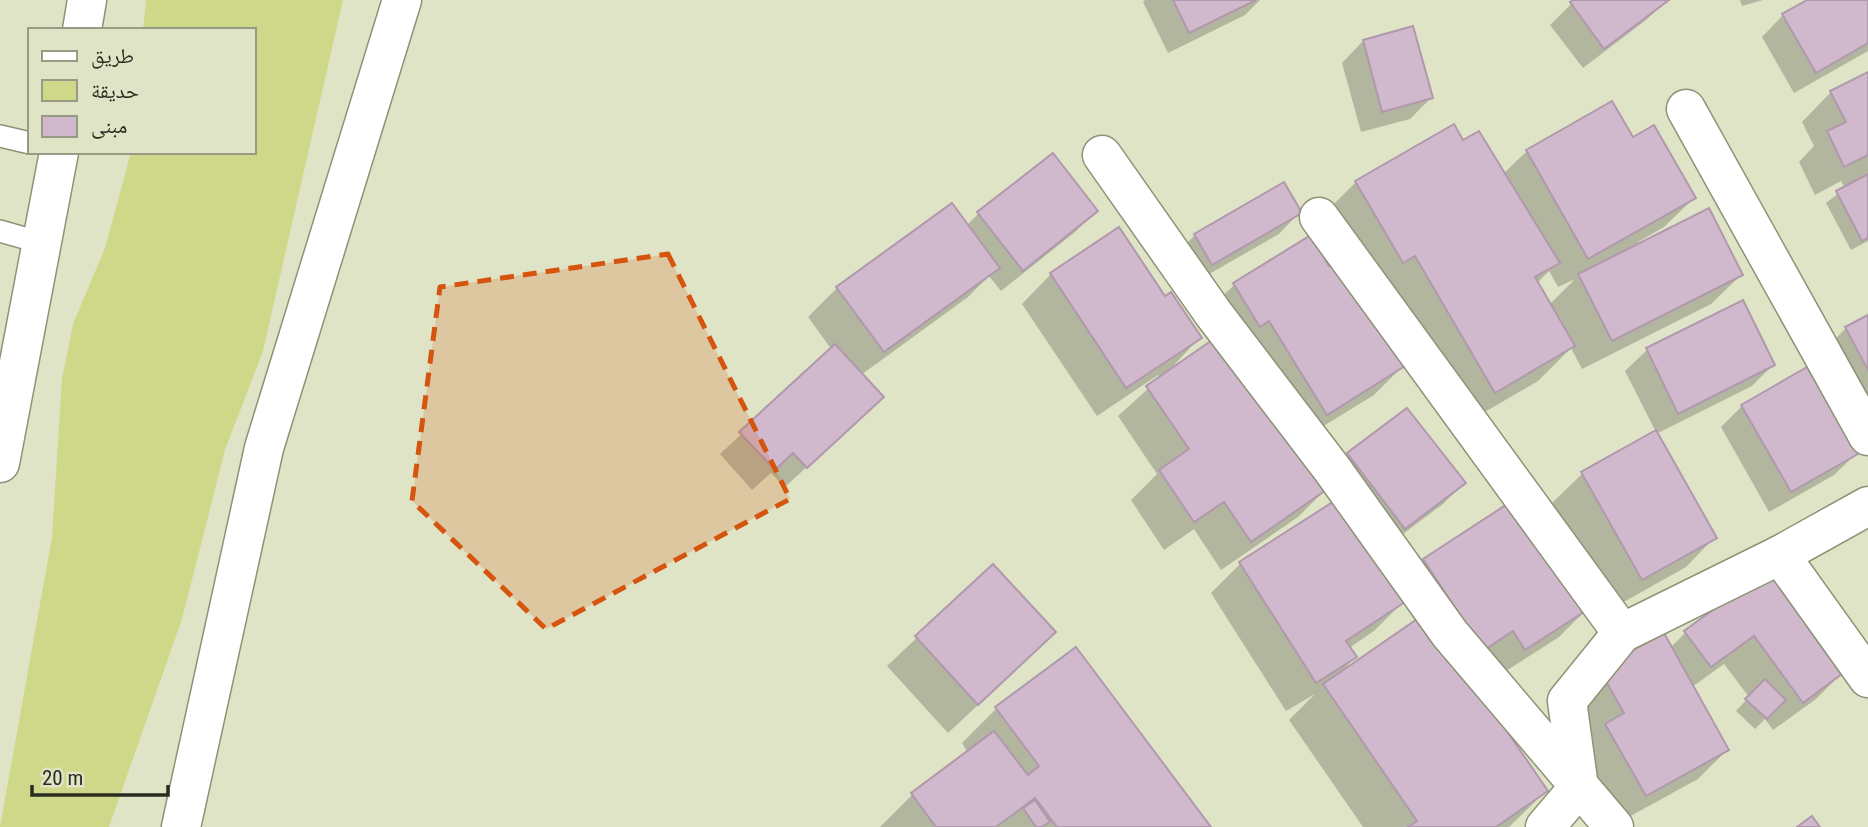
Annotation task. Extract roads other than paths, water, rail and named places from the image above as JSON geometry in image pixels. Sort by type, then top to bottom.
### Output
[{"type":"street","points":[[82,28],[87,0]]},
{"type":"street","points":[[181,827],[264,449],[402,0]]},
{"type":"street","points":[[1686,109],[1868,436]]},
{"type":"street","points":[[0,464],[59,154]]},
{"type":"street","points":[[1102,155],[1213,313],[1332,469],[1450,634],[1578,788],[1614,827]]},
{"type":"street","points":[[1319,218],[1622,634]]},
{"type":"street","points":[[1545,827],[1578,788],[1567,701],[1622,634],[1780,555],[1868,506]]},
{"type":"street","points":[[1780,555],[1868,678]]},
{"type":"lane","points":[[0,135],[28,142]]},
{"type":"lane","points":[[0,231],[42,243]]}]
